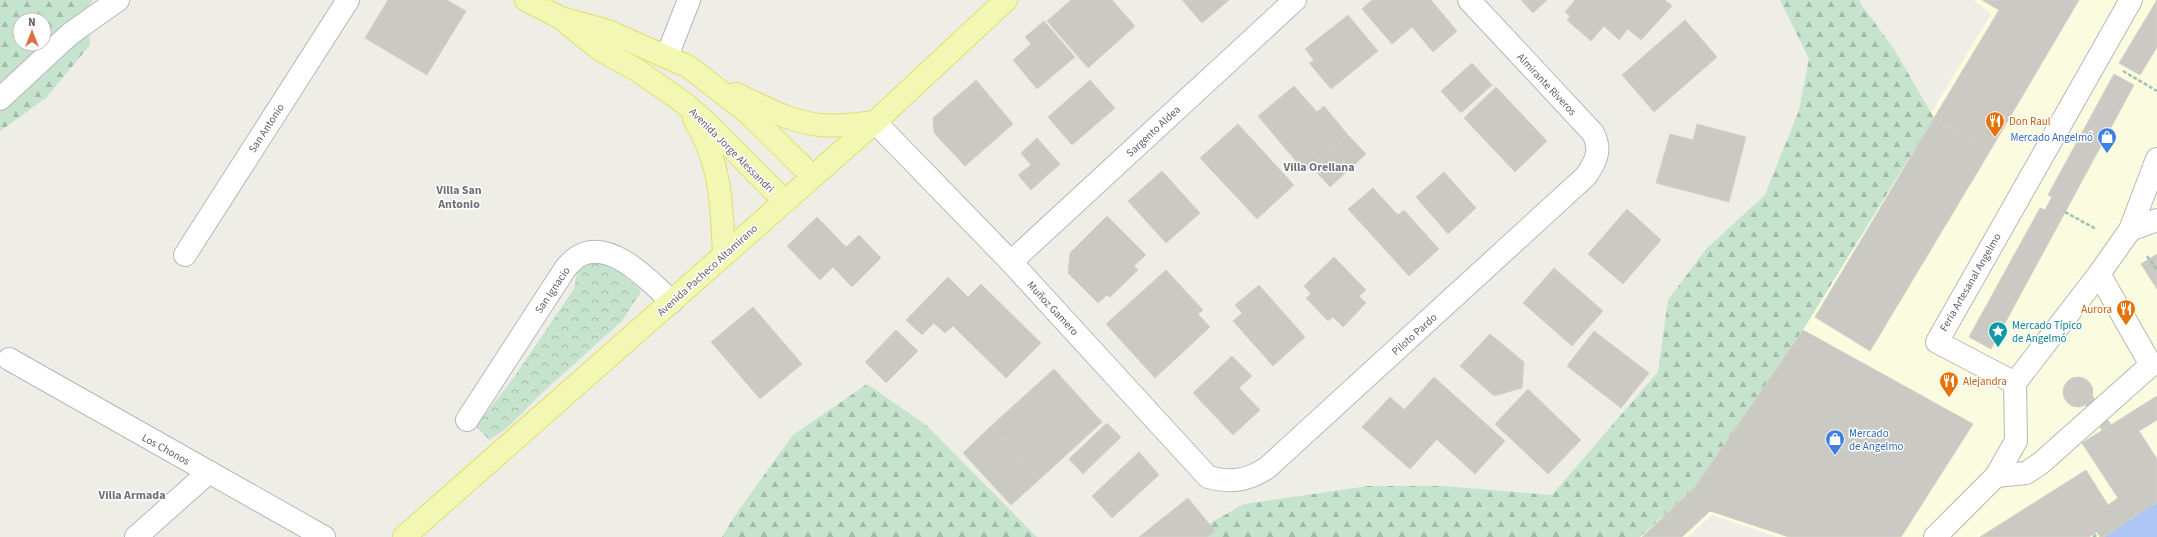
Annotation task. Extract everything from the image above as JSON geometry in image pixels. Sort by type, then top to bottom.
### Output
[{"type":"main road","name":"Avenida Jorge Alessandri","points":[[526,0],[562,18],[608,31],[667,56],[688,68],[748,113],[812,176]]},
{"type":"main road","name":"Avenida Pacheco Altamirano","points":[[404,537],[875,122],[1006,0]]},
{"type":"main road","name":"Avenida Jorge Alessandri","points":[[562,18],[599,49],[637,70],[684,103],[709,125],[784,201]]},
{"type":"main road","points":[[711,84],[803,122],[836,126],[875,122]]},
{"type":"main road","points":[[684,103],[702,131],[719,179],[724,255]]},
{"type":"street","points":[[0,99],[70,34],[118,0]]},
{"type":"street","name":"San Antonio","points":[[184,255],[348,0]]},
{"type":"street","points":[[667,56],[689,0]]},
{"type":"street","name":"Sargento Aldea","points":[[1011,262],[1295,0]]},
{"type":"street","name":"Almirante Riveros","points":[[1469,0],[1593,133],[1599,151],[1595,163],[1586,176]]},
{"type":"street","name":"Feria Artesanal Angelmo","points":[[2015,383],[1937,342],[2131,0]]},
{"type":"street","name":"Muñoz Gamero","points":[[875,122],[1011,262],[1208,477],[1235,481]]},
{"type":"street","points":[[1935,537],[1996,476],[2016,441],[2015,383],[2099,274],[2126,236],[2157,159]]},
{"type":"street","name":"Piloto Pardo","points":[[1235,481],[1254,476],[1267,468],[1586,176]]},
{"type":"street","points":[[2126,236],[2157,220]]},
{"type":"street","name":"San Ignacio","points":[[467,420],[565,269],[577,257],[597,251],[616,256],[644,275],[672,302]]},
{"type":"street","points":[[1996,476],[2026,473],[2041,463],[2151,365],[2099,274]]},
{"type":"street","name":"Los Chonos","points":[[9,359],[324,537]]},
{"type":"street","points":[[136,537],[209,472]]},
{"type":"path","points":[[2123,71],[2157,91]]},
{"type":"path","points":[[2065,212],[2126,236]]},
{"type":"path","points":[[2149,259],[2157,270]]},
{"type":"path","points":[[2093,537],[2098,534]]},
{"type":"shaded area","points":[[1973,0],[2157,0],[2157,501],[2101,537],[1777,537],[1712,515],[1688,537],[1639,537],[1925,123],[1991,14]]},
{"type":"green space","points":[[0,0],[93,0],[87,8],[90,45],[46,98],[0,131]]},
{"type":"green space","points":[[1780,0],[1860,0],[1860,3],[1894,49],[1934,118],[1803,330],[1695,487],[1640,537],[1186,537],[1244,504],[1368,486],[1442,486],[1552,495],[1658,372],[1668,300],[1706,249],[1765,195],[1799,110],[1809,59]]},
{"type":"green space","points":[[602,259],[640,289],[641,292],[622,321],[542,393],[507,428],[489,440],[476,426],[512,380],[574,289],[578,267]]},
{"type":"green space","points":[[867,384],[926,425],[1037,537],[722,537],[734,517],[793,435]]},
{"type":"water","points":[[2157,501],[2157,537],[2100,537]]},
{"type":"building","points":[[388,0],[447,0],[466,11],[427,75],[365,38]]},
{"type":"building","points":[[1071,0],[1112,0],[1135,26],[1088,68],[1047,21]]},
{"type":"building","points":[[1182,0],[1229,0],[1202,23]]},
{"type":"building","points":[[1372,0],[1431,0],[1457,31],[1433,52],[1412,27],[1392,44],[1362,9]]},
{"type":"building","points":[[1521,0],[1547,0],[1533,13]]},
{"type":"building","points":[[1575,0],[1665,0],[1672,6],[1641,40],[1628,29],[1619,40],[1604,26],[1591,41],[1567,20],[1570,16],[1565,12]]},
{"type":"building","points":[[1982,0],[2079,0],[1990,151],[1934,118],[1999,10]]},
{"type":"building","points":[[2157,0],[2157,47],[2140,75],[2119,63]]},
{"type":"building","points":[[1348,15],[1378,51],[1331,89],[1309,63],[1314,60],[1305,49]]},
{"type":"building","points":[[1685,20],[1717,57],[1654,112],[1622,75]]},
{"type":"building","points":[[1044,21],[1075,57],[1037,89],[1013,60],[1031,44],[1025,37]]},
{"type":"building","points":[[1472,63],[1492,85],[1461,113],[1441,91]]},
{"type":"building","points":[[2114,74],[2134,85],[1991,349],[1969,337],[2040,208],[2045,210],[2052,197],[2048,195]]},
{"type":"building","points":[[976,80],[1013,124],[965,166],[934,133],[933,118]]},
{"type":"building","points":[[1090,80],[1115,108],[1072,145],[1048,117]]},
{"type":"building","points":[[1294,86],[1317,112],[1324,106],[1348,135],[1305,172],[1258,116]]},
{"type":"building","points":[[1496,87],[1547,141],[1515,172],[1464,118]]},
{"type":"building","points":[[1934,118],[1990,151],[1870,351],[1815,317]]},
{"type":"building","points":[[1238,124],[1294,185],[1257,219],[1200,158]]},
{"type":"building","points":[[1697,124],[1746,137],[1729,202],[1656,183],[1670,134],[1693,140]]},
{"type":"building","points":[[1348,135],[1366,154],[1330,187],[1311,166]]},
{"type":"building","points":[[1037,138],[1060,164],[1031,190],[1018,175],[1031,165],[1021,153]]},
{"type":"building","points":[[1162,171],[1200,213],[1166,243],[1128,201]]},
{"type":"building","points":[[1444,172],[1476,208],[1448,234],[1416,197]]},
{"type":"building","points":[[1373,188],[1398,215],[1404,210],[1439,249],[1409,276],[1348,209]]},
{"type":"building","points":[[1627,209],[1661,240],[1623,284],[1588,254]]},
{"type":"building","points":[[1107,216],[1146,255],[1134,266],[1138,270],[1110,297],[1107,295],[1098,303],[1068,273],[1070,253]]},
{"type":"building","points":[[817,217],[846,247],[859,235],[881,258],[852,287],[833,267],[820,280],[787,246]]},
{"type":"building","points":[[2157,254],[2157,289],[2141,264]]},
{"type":"building","points":[[1334,257],[1366,290],[1359,296],[1366,303],[1343,327],[1333,317],[1328,321],[1306,298],[1311,294],[1304,286]]},
{"type":"building","points":[[1554,268],[1603,311],[1572,346],[1523,303]]},
{"type":"building","points":[[1166,270],[1203,310],[1198,314],[1210,327],[1155,378],[1106,324]]},
{"type":"building","points":[[948,277],[968,297],[981,284],[1041,343],[1006,378],[953,326],[945,333],[934,323],[922,335],[906,320]]},
{"type":"building","points":[[1259,285],[1305,337],[1273,366],[1233,321],[1242,313],[1235,305]]},
{"type":"building","points":[[753,307],[802,364],[760,399],[711,342]]},
{"type":"building","points":[[896,330],[918,351],[886,383],[865,362]]},
{"type":"building","name":"Mercado de Angelmo","points":[[1803,330],[1973,424],[1901,537],[1789,537],[1710,511],[1682,537],[1642,537],[1695,487]]},
{"type":"building","points":[[1594,331],[1649,373],[1621,408],[1567,366]]},
{"type":"building","points":[[1490,334],[1524,362],[1522,388],[1494,396],[1460,366]]},
{"type":"building","points":[[1232,356],[1252,376],[1239,388],[1260,410],[1233,435],[1193,393]]},
{"type":"building","points":[[1054,369],[1102,422],[1040,479],[991,426]]},
{"type":"building","points":[[1434,377],[1505,441],[1475,474],[1404,410]]},
{"type":"building","points":[[2078,377],[2084,378],[2092,386],[2092,398],[2084,406],[2078,407],[2072,406],[2064,398],[2063,392],[2064,386],[2072,378]]},
{"type":"building","points":[[1528,389],[1581,440],[1548,474],[1495,424]]},
{"type":"building","points":[[2092,395],[2111,425],[2102,430],[2085,404],[2091,400]]},
{"type":"building","points":[[2157,396],[2157,420],[2139,431],[2157,459],[2157,502],[2104,537],[2100,537],[2097,532],[2089,537],[1980,537],[2086,470],[2108,505],[2118,498],[2082,443]]},
{"type":"building","points":[[1390,397],[1437,439],[1410,469],[1362,427]]},
{"type":"building","points":[[1107,423],[1121,437],[1083,474],[1069,459]]},
{"type":"building","points":[[991,426],[1040,479],[1011,505],[963,453]]},
{"type":"building","points":[[1139,452],[1159,475],[1112,518],[1092,496]]},
{"type":"building","points":[[1188,498],[1215,531],[1207,537],[1139,537]]},
{"type":"place","name":"Don Raul","points":[[1995,138]]},
{"type":"place","name":"Mercado Angelmó","points":[[2107,154]]},
{"type":"place","name":"Aurora","points":[[2126,326]]},
{"type":"place","name":"Mercado Típico de Angelmó","points":[[1998,348]]},
{"type":"place","name":"Alejandra","points":[[1949,398]]},
{"type":"place","name":"Mercado de Angelmo","points":[[1835,456]]},
{"type":"district","name":"Villa Orellana","points":[[1319,167]]},
{"type":"district","name":"Villa San Antonio","points":[[459,197]]},
{"type":"district","name":"Villa Armada","points":[[132,495]]}]
